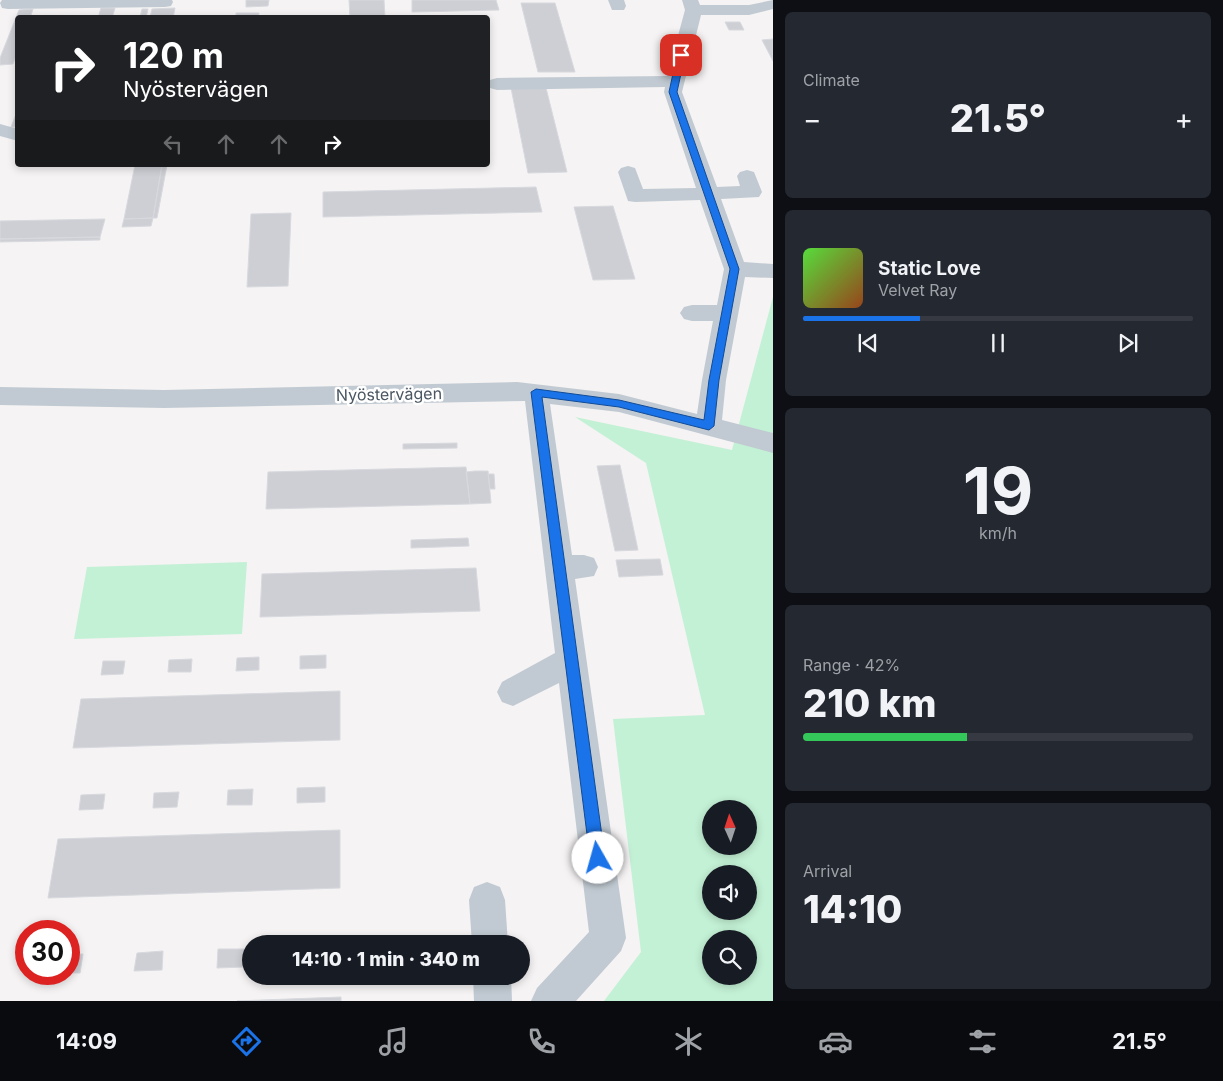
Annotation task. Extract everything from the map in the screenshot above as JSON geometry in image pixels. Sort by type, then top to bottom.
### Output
[{"type":"street","points":[[7,7],[45,4],[165,2]]},
{"type":"street","points":[[709,426],[714,380],[735,269],[673,92],[692,5],[749,10],[773,4]]},
{"type":"street","points":[[497,84],[602,86],[633,75],[676,81]]},
{"type":"street","points":[[0,130],[15,134]]},
{"type":"street","points":[[628,172],[635,196],[752,192],[746,176]]},
{"type":"street","points":[[735,269],[773,271]]},
{"type":"street","points":[[692,313],[726,313]]},
{"type":"street","points":[[536,392],[572,567],[572,660],[608,938],[550,1001]]},
{"type":"street","name":"Nyöstervägen","points":[[0,396],[164,399],[536,392],[619,404],[773,443]]},
{"type":"street","points":[[512,692],[572,660]]},
{"type":"street","points":[[488,900],[490,935]]},
{"type":"street","points":[[492,985],[493,1001]]},
{"type":"green space","points":[[773,297],[773,1001],[604,1001],[641,952],[613,719],[705,715],[646,463],[575,417],[732,450]]},
{"type":"green space","points":[[247,562],[242,634],[74,639],[87,567]]},
{"type":"building","points":[[246,0],[269,0],[268,6],[246,7]]},
{"type":"building","points":[[349,0],[384,0],[385,15],[350,15]]},
{"type":"building","points":[[412,0],[496,0],[499,10],[412,12]]},
{"type":"building","points":[[521,3],[555,3],[575,72],[538,72]]},
{"type":"building","points":[[101,8],[115,8],[113,15],[99,15]]},
{"type":"building","points":[[175,8],[174,15],[151,15],[152,9]]},
{"type":"building","points":[[33,9],[31,15],[17,15],[19,10]]},
{"type":"building","points":[[142,9],[148,9],[147,15],[141,15]]},
{"type":"building","points":[[236,13],[259,13],[259,15],[236,15]]},
{"type":"building","points":[[15,20],[15,59],[13,64],[0,65],[0,58]]},
{"type":"building","points":[[725,22],[740,22],[744,30],[729,30]]},
{"type":"building","points":[[773,39],[773,61],[762,40]]},
{"type":"building","points":[[511,88],[546,88],[567,172],[528,173]]},
{"type":"building","points":[[15,117],[15,127],[11,127]]},
{"type":"building","points":[[135,167],[162,167],[153,218],[124,219]]},
{"type":"building","points":[[162,167],[167,167],[157,218],[153,218]]},
{"type":"building","points":[[536,187],[542,212],[323,217],[323,192]]},
{"type":"building","points":[[613,206],[635,279],[593,280],[574,207]]},
{"type":"building","points":[[291,213],[288,286],[247,287],[251,214]]},
{"type":"building","points":[[153,218],[151,226],[122,227],[124,219]]},
{"type":"building","points":[[105,219],[100,237],[0,239],[0,221]]},
{"type":"building","points":[[100,237],[100,240],[0,242],[0,239]]},
{"type":"building","points":[[457,443],[457,448],[403,449],[403,444]]},
{"type":"building","points":[[620,465],[638,550],[615,551],[597,466]]},
{"type":"building","points":[[466,467],[470,504],[266,509],[268,472]]},
{"type":"building","points":[[488,471],[491,503],[470,504],[466,472]]},
{"type":"building","points":[[488,474],[494,474],[495,489],[490,489]]},
{"type":"building","points":[[468,538],[469,546],[411,548],[411,540]]},
{"type":"building","points":[[660,559],[663,575],[619,577],[616,560]]},
{"type":"building","points":[[476,568],[480,611],[260,617],[262,574]]},
{"type":"building","points":[[326,655],[326,668],[300,669],[300,656]]},
{"type":"building","points":[[259,657],[259,670],[236,671],[237,658]]},
{"type":"building","points":[[192,659],[191,672],[168,672],[169,660]]},
{"type":"building","points":[[103,661],[125,661],[123,674],[101,675]]},
{"type":"building","points":[[340,691],[340,740],[73,748],[81,699]]},
{"type":"building","points":[[325,787],[325,802],[297,803],[297,788]]},
{"type":"building","points":[[253,789],[252,805],[227,805],[228,790]]},
{"type":"building","points":[[179,792],[177,807],[153,808],[154,793]]},
{"type":"building","points":[[105,794],[103,809],[79,810],[81,795]]},
{"type":"building","points":[[340,830],[340,888],[48,898],[58,839]]},
{"type":"building","points":[[218,949],[242,949],[242,967],[217,968]]},
{"type":"building","points":[[163,951],[162,970],[134,971],[137,953]]},
{"type":"building","points":[[80,954],[83,954],[80,973]]},
{"type":"building","points":[[341,997],[341,1001],[237,1001]]},
{"type":"route","points":[[598,858],[536,392],[619,404],[709,426],[714,380],[735,269],[673,92],[681,55]]}]
